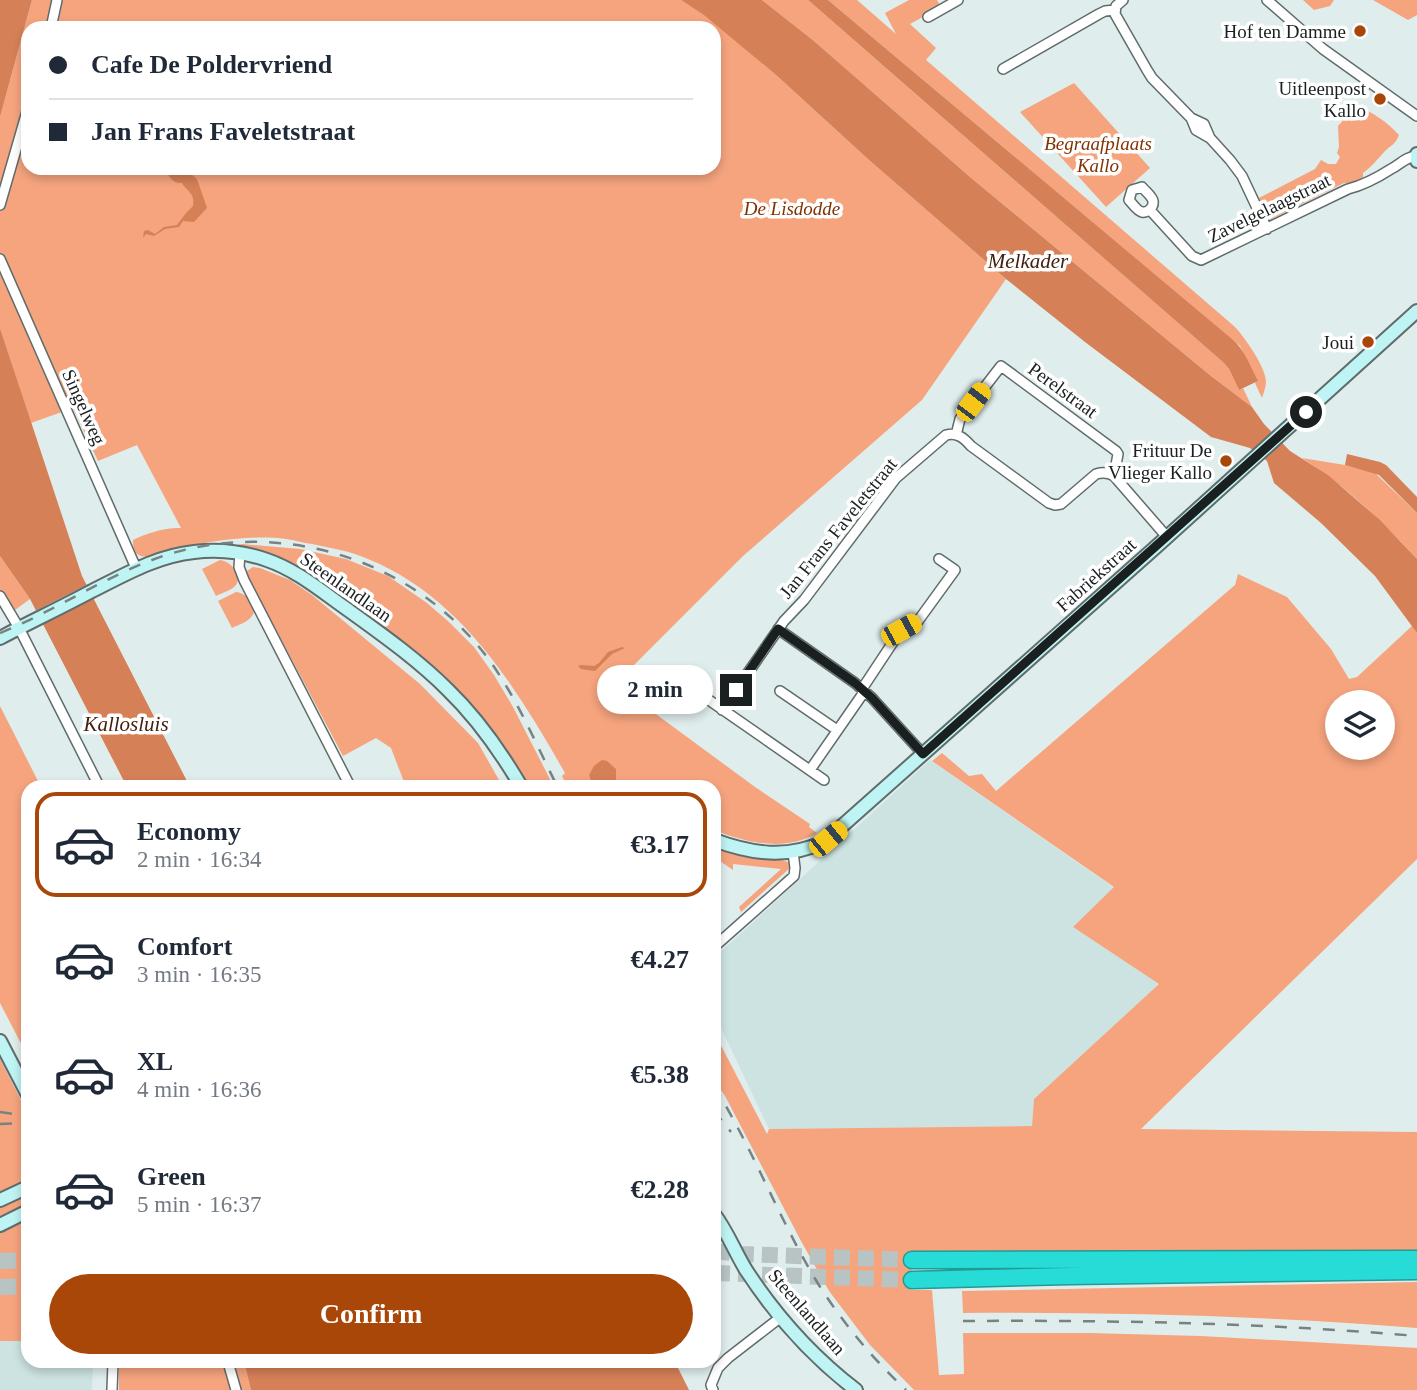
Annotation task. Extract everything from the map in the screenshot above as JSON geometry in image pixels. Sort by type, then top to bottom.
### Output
[{"type":"highway","points":[[912,1260],[1417,1259]]},
{"type":"highway","points":[[912,1280],[1417,1271]]},
{"type":"main road","points":[[1417,155],[1417,161]]},
{"type":"main road","name":"Fabriekstraat","points":[[721,843],[738,849],[759,852],[793,852],[807,850],[824,842],[1417,311]]},
{"type":"main road","name":"Steenlandlaan","points":[[19,628],[158,559],[192,552],[217,551],[240,553],[267,560],[304,579],[435,677],[491,739],[517,780]]},
{"type":"main road","points":[[0,638],[19,628]]},
{"type":"main road","points":[[0,1041],[21,1082]]},
{"type":"main road","points":[[0,1200],[21,1190]]},
{"type":"main road","points":[[0,1225],[21,1214]]},
{"type":"main road","name":"Steenlandlaan","points":[[721,1224],[761,1293],[810,1349],[856,1390]]},
{"type":"street","points":[[52,21],[57,0]]},
{"type":"street","points":[[928,18],[945,3],[958,0]]},
{"type":"street","points":[[1123,0],[1116,6],[1117,18],[1152,78],[1191,118],[1204,124],[1210,138],[1242,176],[1267,229]]},
{"type":"street","points":[[1267,0],[1323,49],[1417,116]]},
{"type":"street","points":[[1003,69],[1099,14],[1115,10]]},
{"type":"street","points":[[0,205],[21,132]]},
{"type":"street","name":"Zavelgelaagstraat","points":[[1150,209],[1192,256],[1201,260],[1348,189],[1363,185],[1393,169],[1405,159],[1417,155]]},
{"type":"street","name":"Singelweg","points":[[0,259],[136,568]]},
{"type":"street","name":"Perelstraat","points":[[956,435],[960,419],[1001,366],[1114,449],[1118,454],[1114,477]]},
{"type":"street","name":"Jan Frans Faveletstraat","points":[[722,709],[778,629],[804,600],[896,478],[942,438],[949,434],[956,435]]},
{"type":"street","points":[[956,435],[1055,505],[1061,504],[1096,474],[1109,473],[1167,537]]},
{"type":"street","points":[[240,553],[239,567],[244,580],[347,780]]},
{"type":"street","points":[[810,770],[862,695],[864,686],[901,630],[918,621],[955,570],[939,559]]},
{"type":"street","points":[[0,596],[96,780]]},
{"type":"street","points":[[778,629],[855,683],[923,754]]},
{"type":"street","points":[[670,673],[824,780]]},
{"type":"street","points":[[780,691],[837,730]]},
{"type":"street","points":[[721,941],[794,876],[793,852]]},
{"type":"street","points":[[721,1365],[781,1317]]},
{"type":"street","points":[[112,1390],[113,1368]]},
{"type":"street","points":[[230,1368],[236,1390]]},
{"type":"street","points":[[713,1390],[711,1385],[718,1368]]},
{"type":"shaded area","points":[[930,760],[1114,888],[1073,927],[1159,984],[1034,1099],[1032,1126],[769,1129],[721,1028],[721,952]]},
{"type":"shaded area","points":[[0,1341],[21,1341],[21,1368],[93,1368],[92,1390],[0,1390]]},
{"type":"green space","points":[[32,0],[681,0],[712,21],[26,21]]},
{"type":"green space","points":[[762,0],[808,0],[1224,363],[1239,390],[1243,388],[1252,407],[970,177],[814,41]]},
{"type":"green space","points":[[828,0],[857,0],[896,34],[885,13],[909,0],[937,0],[941,7],[910,24],[936,48],[926,60],[1235,327],[1249,345],[1265,375],[1262,398],[1240,346]]},
{"type":"green space","points":[[1303,0],[1334,0],[1330,6],[1314,10]]},
{"type":"green space","points":[[1373,0],[1417,0],[1417,15],[1408,20]]},
{"type":"green space","name":"De Lisdodde","points":[[721,28],[1006,279],[922,400],[743,556],[615,684],[810,824],[809,827],[817,833],[805,839],[779,844],[753,842],[721,832],[721,780],[564,780],[562,776],[565,773],[547,741],[484,649],[459,621],[432,597],[401,576],[368,559],[333,548],[269,538],[208,542],[150,557],[137,553],[133,540],[169,528],[181,528],[137,445],[98,461],[73,408],[31,423],[0,328],[0,117],[21,40],[21,175],[721,175]],"holes":[[[606,688],[625,703],[619,711],[600,695]]]},
{"type":"green space","name":"Begraafplaats Kallo","points":[[1074,83],[1150,168],[1106,207],[1020,112]]},
{"type":"green space","points":[[1356,106],[1374,114],[1390,126],[1399,135],[1396,141],[1363,173],[1363,177],[1352,183],[1344,183],[1269,220],[1259,198],[1315,169],[1321,160],[1336,164],[1340,157],[1337,153],[1338,126]]},
{"type":"green space","points":[[1302,458],[1375,473],[1417,513],[1417,559],[1363,505],[1334,480]]},
{"type":"green space","points":[[242,544],[300,549],[346,559],[388,576],[427,603],[474,647],[494,675],[550,780],[523,780],[495,736],[460,693],[408,645],[328,588],[223,547]]},
{"type":"green space","points":[[0,556],[30,599],[15,610],[0,596]]},
{"type":"green space","points":[[220,560],[234,569],[238,581],[232,588],[216,596],[202,569]]},
{"type":"green space","points":[[253,567],[260,568],[290,580],[420,684],[478,743],[499,780],[403,780],[391,748],[376,738],[343,756],[247,571]]},
{"type":"green space","points":[[1238,574],[1287,597],[1331,649],[1349,679],[1357,677],[1412,626],[1417,633],[1417,859],[1141,1129],[1417,1132],[1417,1251],[912,1253],[911,1290],[932,1290],[939,1375],[964,1374],[963,1333],[1201,1336],[1417,1348],[1417,1390],[914,1390],[870,1345],[829,1291],[721,1090],[721,1045],[767,1134],[769,1129],[1032,1126],[1034,1099],[1159,984],[1073,927],[1114,887],[932,761],[942,753],[969,776],[982,774],[996,791],[1235,585]]},
{"type":"green space","points":[[236,592],[250,600],[254,612],[248,620],[232,628],[218,601]]},
{"type":"green space","points":[[0,706],[37,780],[21,780],[21,1044],[0,1003]]},
{"type":"green space","points":[[721,847],[748,856],[788,862],[791,867],[741,912],[739,907],[781,869],[733,864],[733,870],[721,862]]},
{"type":"green space","points":[[0,1059],[21,1100],[21,1341],[0,1341]]},
{"type":"green space","points":[[1417,1282],[1417,1328],[1190,1316],[963,1313],[962,1291]]},
{"type":"green space","points":[[119,1368],[246,1368],[251,1390],[119,1390]]},
{"type":"water","points":[[0,0],[32,0],[26,21],[21,21],[21,40],[0,117]]},
{"type":"water","name":"Melkader","points":[[681,0],[762,0],[814,41],[970,177],[1252,407],[1290,451],[1328,475],[1380,520],[1417,559],[1417,633],[1375,576],[1321,523],[1274,483],[1267,461],[1250,448],[1211,437],[1085,342],[1006,279],[869,160],[721,29],[721,21],[711,21]]},
{"type":"water","points":[[808,0],[828,0],[1237,343],[1258,381],[1239,390],[1224,363]]},
{"type":"water","points":[[168,175],[192,175],[197,179],[207,208],[194,222],[183,221],[179,227],[165,229],[154,236],[146,234],[143,238],[144,231],[155,234],[164,227],[177,225],[193,206],[193,198],[182,183],[171,179]]},
{"type":"water","name":"Kallosluis","points":[[0,328],[82,576],[186,780],[123,780],[30,599],[0,556]]},
{"type":"water","points":[[1347,454],[1386,465],[1417,497],[1417,513],[1379,475],[1345,465]]},
{"type":"water","points":[[625,648],[612,654],[595,671],[578,666],[594,666],[608,652]]},
{"type":"water","points":[[602,760],[607,761],[616,769],[616,780],[591,780],[589,775],[594,766]]},
{"type":"water","points":[[246,1368],[678,1368],[689,1390],[251,1390]]},
{"type":"pier","points":[[87,585],[94,598],[42,625],[35,611]]},
{"type":"tunnel","points":[[721,1252],[912,1260]]},
{"type":"tunnel","points":[[0,1261],[21,1260]]},
{"type":"tunnel","points":[[721,1273],[912,1280]]},
{"type":"tunnel","points":[[0,1287],[21,1286]]},
{"type":"railway","points":[[0,633],[142,564],[207,545],[252,542],[297,545],[341,555],[382,572],[421,594],[456,623],[487,657],[507,688],[554,780]]},
{"type":"railway","points":[[721,1098],[817,1282],[858,1339],[906,1390]]},
{"type":"railway","points":[[0,1112],[21,1115]]},
{"type":"railway","points":[[721,1120],[731,1132]]},
{"type":"railway","points":[[0,1124],[21,1123]]},
{"type":"railway","points":[[963,1321],[1190,1323],[1417,1336]]},
{"type":"place","name":"Hof ten Damme","points":[[1360,31]]},
{"type":"place","name":"Uitleenpost Kallo","points":[[1380,99]]},
{"type":"place","name":"Joui","points":[[1368,342]]},
{"type":"place","name":"Frituur De Vlieger Kallo","points":[[1226,461]]},
{"type":"route","points":[[736,690],[778,629],[855,683],[923,754],[1306,412]]}]
